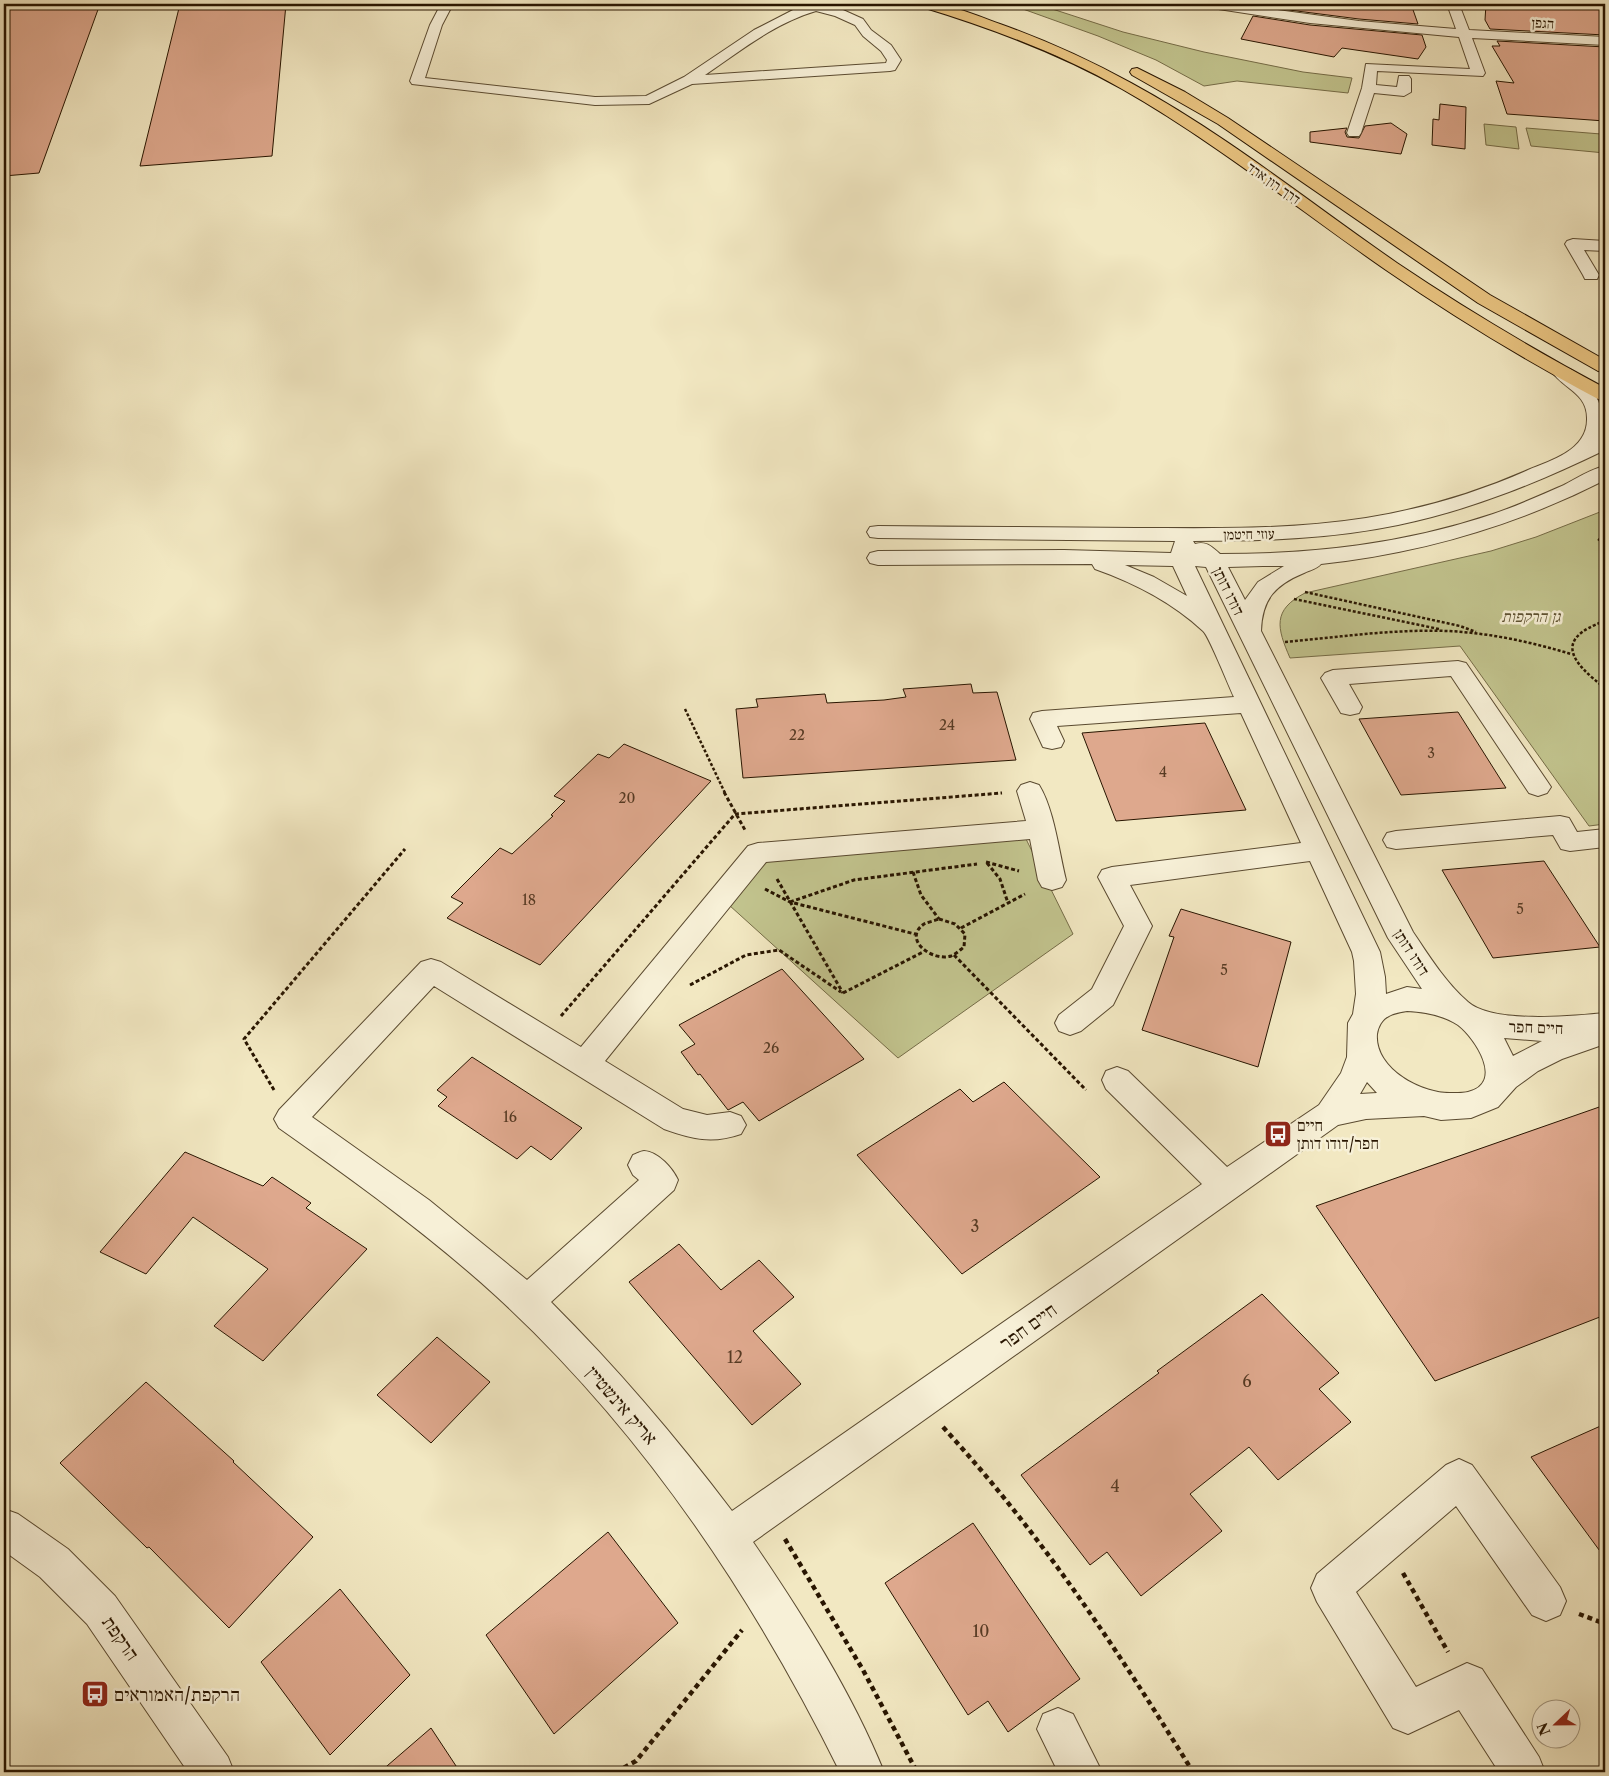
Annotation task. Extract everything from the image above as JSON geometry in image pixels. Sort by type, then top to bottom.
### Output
[{"type":"main road","name":"דרך רון ארד","points":[[926,4],[1014,34],[1077,61],[1127,86],[1173,113],[1427,291],[1497,336],[1605,395]]},
{"type":"main road","points":[[967,4],[1015,19],[1065,39]]},
{"type":"main road","name":"דרך רון ארד","points":[[1122,64],[1180,95],[1223,121],[1484,299],[1603,365]]},
{"type":"street","points":[[447,4],[436,25],[417,81],[604,101],[650,100],[689,80],[758,33],[799,12],[816,7],[859,22],[867,33],[886,48],[894,60],[890,67],[689,80]]},
{"type":"street","name":"הגפן","points":[[1212,4],[1315,21],[1374,28],[1605,41]]},
{"type":"street","points":[[1354,133],[1369,88],[1371,67],[1478,73],[1453,4]]},
{"type":"street","points":[[1369,88],[1404,92],[1404,79]]},
{"type":"street","points":[[1590,275],[1572,244],[1605,246]]},
{"type":"street","points":[[1561,372],[1589,395],[1597,416],[1597,427],[1593,438],[1574,457]]},
{"type":"street","name":"עוזי חיטמן","points":[[878,532],[1186,534],[1301,532],[1351,527],[1399,519],[1475,498],[1520,481],[1605,442]]},
{"type":"street","name":"עוזי חיטמן","points":[[878,558],[1075,557],[1252,560],[1334,556],[1412,543],[1466,530],[1514,513],[1600,476]]},
{"type":"street","points":[[1181,559],[1186,534]]},
{"type":"street","name":"דודו דותן","points":[[1186,534],[1213,559],[1402,938],[1425,973],[1463,1014]]},
{"type":"street","points":[[1252,638],[1251,610],[1265,588],[1303,565],[1334,556]]},
{"type":"street","points":[[1075,557],[1112,567],[1158,588],[1196,614],[1217,635]]},
{"type":"street","name":"דודו דותן","points":[[1181,559],[1366,952],[1372,986],[1370,1007],[1364,1033]]},
{"type":"street","points":[[1350,707],[1333,678],[1458,668],[1538,787]]},
{"type":"street","points":[[1052,741],[1042,719],[1250,704]]},
{"type":"street","points":[[1030,791],[1041,829],[1052,880]]},
{"type":"street","points":[[1396,840],[1560,825],[1570,842],[1605,838]]},
{"type":"street","points":[[585,1064],[758,853],[1041,829]]},
{"type":"street","points":[[1070,1023],[1103,997],[1138,926],[1112,877],[1318,850]]},
{"type":"street","points":[[290,1119],[431,970],[674,1120],[707,1128],[730,1125]]},
{"type":"street","points":[[1408,999],[1428,1000],[1463,1014],[1485,1032],[1496,1048],[1501,1065],[1499,1081],[1484,1099],[1465,1106],[1444,1107],[1427,1104],[1401,1094],[1382,1080],[1369,1063],[1364,1033],[1380,1006],[1388,1002],[1408,999]]},
{"type":"street","name":"חיים חפר","points":[[1463,1014],[1486,1024],[1518,1029],[1605,1025]]},
{"type":"street","name":"חיים חפר","points":[[1495,1088],[1507,1075],[1529,1060],[1556,1048],[1605,1031]]},
{"type":"street","name":"חיים חפר","points":[[726,1538],[1330,1114],[1357,1071],[1362,1057],[1364,1033]]},
{"type":"street","points":[[1117,1080],[1225,1186]]},
{"type":"street","name":"חיים חפר","points":[[1330,1114],[1386,1104],[1427,1104]]},
{"type":"street","name":"אריק אינשטיין","points":[[290,1119],[375,1177],[456,1240],[526,1303],[613,1392],[690,1486],[768,1598],[846,1737],[863,1772]]},
{"type":"street","points":[[526,1303],[662,1180],[644,1165]]},
{"type":"street","points":[[1524,1772],[1467,1684],[1408,1713],[1331,1588],[1459,1478],[1546,1601]]},
{"type":"street","name":"הרקפת","points":[[4,1528],[54,1563],[101,1610],[213,1772]]},
{"type":"street","points":[[1058,1729],[1081,1772]]},
{"type":"path","points":[[1598,539],[1605,544]]},
{"type":"path","points":[[1265,588],[1447,631]]},
{"type":"path","points":[[1265,588],[1460,626],[1482,634]]},
{"type":"path","points":[[1571,654],[1572,642],[1579,632],[1605,621]]},
{"type":"path","points":[[1252,638],[1420,631],[1482,634],[1530,643],[1571,654],[1588,676],[1605,688]]},
{"type":"path","points":[[686,709],[735,814],[758,853]]},
{"type":"path","points":[[290,1119],[244,1039],[405,849]]},
{"type":"path","points":[[986,862],[1000,879],[1008,903]]},
{"type":"path","points":[[790,902],[854,880],[986,862],[1052,880]]},
{"type":"path","points":[[913,872],[922,895],[939,919]]},
{"type":"path","points":[[775,876],[843,993]]},
{"type":"path","points":[[961,928],[1052,880]]},
{"type":"path","points":[[790,902],[916,934]]},
{"type":"path","points":[[939,919],[947,920],[961,928],[966,940],[964,946],[954,956],[938,957],[923,952],[918,947],[916,934],[923,924],[939,919]]},
{"type":"path","points":[[686,987],[746,955],[779,950],[843,993]]},
{"type":"path","points":[[843,993],[923,952]]},
{"type":"path","points":[[954,956],[1087,1091]]},
{"type":"path","points":[[920,1403],[962,1447],[1005,1497],[1049,1553],[1095,1617],[1193,1772]]},
{"type":"path","points":[[784,1536],[863,1670],[916,1772]]},
{"type":"path","points":[[1385,1542],[1467,1684]]},
{"type":"path","points":[[616,1772],[636,1761],[768,1598]]},
{"type":"green space","points":[[1009,4],[1037,4],[1123,32],[1204,52],[1303,72],[1352,78],[1348,93],[1237,81],[1204,86],[1156,60],[1098,36]]},
{"type":"green space","points":[[1484,124],[1516,127],[1519,149],[1486,145]]},
{"type":"green space","points":[[1526,128],[1601,134],[1605,153],[1531,146]]},
{"type":"green space","name":"גן הרקפות","points":[[1605,510],[1605,824],[1589,826],[1460,646],[1290,658],[1282,638],[1280,621],[1282,613],[1287,606],[1294,599],[1305,593],[1491,551],[1536,537]]},
{"type":"green space","points":[[1026,839],[1073,934],[898,1058],[729,905],[767,857]]},
{"type":"building","points":[[4,4],[100,4],[39,173],[4,176]]},
{"type":"building","points":[[180,4],[286,4],[272,156],[140,166]]},
{"type":"building","points":[[1259,4],[1411,4],[1418,24],[1359,19],[1258,6]]},
{"type":"building","points":[[1486,4],[1598,4],[1605,18],[1605,35],[1490,29],[1485,20]]},
{"type":"building","points":[[1253,16],[1310,25],[1422,35],[1426,47],[1418,59],[1342,48],[1334,57],[1241,39]]},
{"type":"building","points":[[1497,41],[1605,47],[1605,121],[1507,114],[1496,81],[1514,83],[1492,46],[1500,46]]},
{"type":"building","points":[[1440,104],[1466,107],[1465,149],[1432,145],[1433,119],[1439,120]]},
{"type":"building","points":[[1391,123],[1407,134],[1401,154],[1310,142],[1310,132],[1347,128],[1345,132],[1347,137],[1359,138],[1365,126]]},
{"type":"building","points":[[971,684],[973,693],[997,692],[1016,760],[743,778],[736,709],[758,707],[756,699],[825,694],[827,703],[884,700],[906,697],[903,689]]},
{"type":"building","points":[[1458,712],[1506,788],[1401,795],[1359,719]]},
{"type":"building","points":[[1205,723],[1246,810],[1116,821],[1082,733]]},
{"type":"building","points":[[624,744],[711,781],[540,965],[447,918],[463,903],[451,897],[500,848],[512,854],[553,816],[551,815],[565,801],[554,796],[598,754],[609,758]]},
{"type":"building","points":[[1544,861],[1600,947],[1493,958],[1442,870]]},
{"type":"building","points":[[1181,909],[1291,942],[1258,1067],[1142,1030],[1174,937],[1169,936]]},
{"type":"building","points":[[782,969],[864,1059],[759,1121],[743,1102],[728,1110],[700,1074],[698,1075],[681,1052],[695,1044],[679,1025]]},
{"type":"building","points":[[472,1057],[582,1128],[551,1160],[531,1146],[517,1159],[438,1106],[447,1097],[437,1090]]},
{"type":"building","points":[[1004,1082],[1100,1177],[962,1274],[857,1155],[960,1089],[973,1102]]},
{"type":"building","points":[[1605,1105],[1605,1315],[1435,1381],[1316,1206]]},
{"type":"building","points":[[185,1152],[263,1186],[272,1177],[311,1203],[306,1208],[367,1249],[263,1361],[214,1326],[268,1269],[193,1217],[146,1274],[100,1252]]},
{"type":"building","points":[[679,1244],[721,1290],[759,1260],[794,1297],[753,1331],[801,1384],[752,1425],[629,1282]]},
{"type":"building","points":[[1262,1294],[1339,1373],[1319,1389],[1351,1422],[1278,1480],[1249,1447],[1190,1494],[1222,1531],[1141,1596],[1107,1552],[1090,1565],[1021,1475]]},
{"type":"building","points":[[437,1337],[490,1382],[431,1443],[377,1395]]},
{"type":"building","points":[[146,1382],[234,1461],[313,1537],[229,1628],[149,1547],[147,1548],[60,1463]]},
{"type":"building","points":[[1605,1424],[1605,1558],[1531,1457]]},
{"type":"building","points":[[973,1523],[1080,1679],[1008,1732],[988,1701],[968,1715],[885,1583]]},
{"type":"building","points":[[608,1532],[678,1623],[554,1734],[486,1635]]},
{"type":"building","points":[[340,1589],[410,1675],[330,1755],[261,1662]]},
{"type":"building","points":[[431,1728],[460,1772],[380,1772]]},
{"type":"place","name":"חיים חפר/דודו דותן","points":[[1278,1134]]},
{"type":"place","name":"הרקפת/האמוראים","points":[[95,1694]]}]
